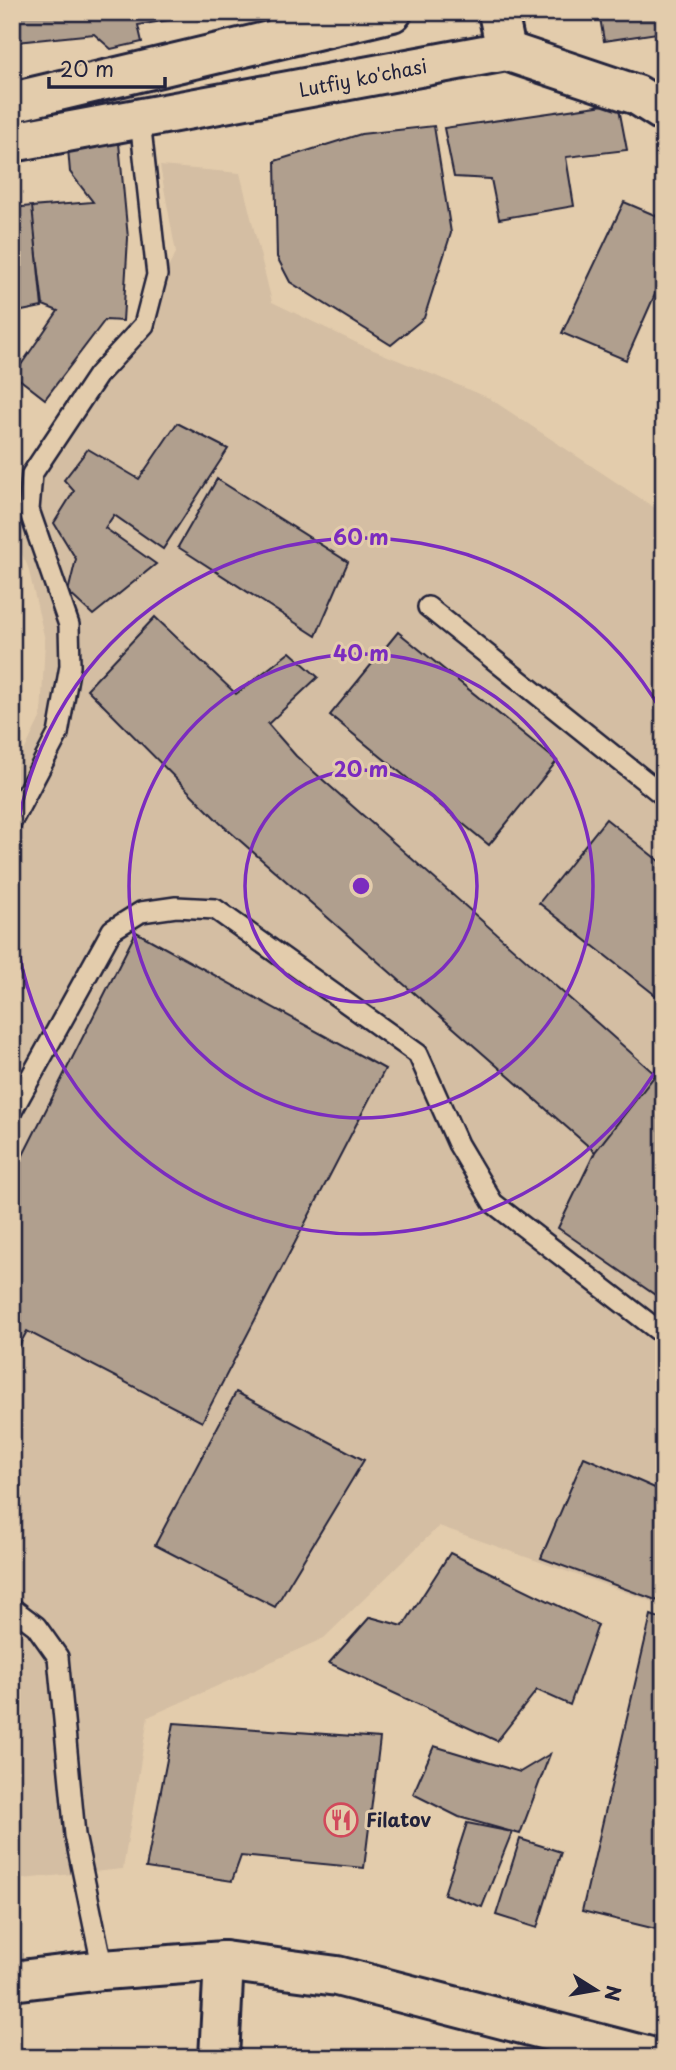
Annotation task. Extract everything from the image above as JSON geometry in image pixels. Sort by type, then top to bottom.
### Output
[{"type":"street","points":[[12,102],[278,27],[392,12]]},
{"type":"street","points":[[498,12],[506,51]]},
{"type":"street","name":"Lutfiy ko'chasi","points":[[12,142],[506,51],[637,95],[664,112]]},
{"type":"street","points":[[219,2058],[224,1961]]},
{"type":"street","points":[[12,1981],[103,1970],[224,1961],[337,1976],[654,2058]]},
{"type":"lane","points":[[12,821],[58,734],[70,666],[69,625],[29,510],[32,474],[98,375],[144,325],[157,275],[140,120]]},
{"type":"lane","points":[[428,607],[664,796]]},
{"type":"lane","points":[[12,1111],[112,930],[141,912],[176,907],[215,909],[418,1054],[458,1144],[493,1203],[664,1335]]},
{"type":"lane","points":[[12,1608],[36,1626],[58,1657],[75,1835],[103,1970]]},
{"type":"shaded area","points":[[160,166],[240,173],[272,302],[359,344],[489,398],[664,514],[664,1606],[439,1526],[324,1638],[148,1717],[123,1869],[12,1880],[12,776],[41,716],[45,640],[28,567],[12,533],[12,483],[121,354],[176,253]]},
{"type":"building","points":[[12,12],[187,12],[188,17],[138,25],[142,42],[111,49],[94,34],[17,42]]},
{"type":"building","points":[[195,12],[224,12],[225,16],[197,19]]},
{"type":"building","points":[[599,12],[664,12],[664,32],[604,41]]},
{"type":"building","points":[[618,103],[627,150],[566,157],[574,206],[499,219],[491,179],[454,177],[444,128]]},
{"type":"building","points":[[434,126],[451,233],[424,318],[391,345],[290,282],[277,257],[275,161],[361,134]]},
{"type":"building","points":[[119,143],[128,238],[123,321],[105,320],[45,399],[14,375],[58,311],[43,305],[31,207],[93,202],[70,172],[68,148]]},
{"type":"building","points":[[624,202],[664,219],[664,274],[626,360],[562,333]]},
{"type":"building","points":[[32,206],[42,307],[12,313],[12,208]]},
{"type":"building","points":[[177,423],[228,449],[163,549],[114,515],[105,528],[156,564],[93,615],[68,592],[76,559],[54,523],[74,491],[64,480],[88,449],[139,479]]},
{"type":"building","points":[[217,479],[348,562],[316,636],[178,547]]},
{"type":"building","points":[[155,617],[236,694],[290,652],[318,677],[268,724],[296,756],[656,1075],[595,1152],[220,823],[87,689]]},
{"type":"building","points":[[398,632],[557,761],[489,845],[330,715]]},
{"type":"building","points":[[606,819],[664,865],[664,1002],[539,903]]},
{"type":"building","points":[[136,932],[385,1069],[202,1422],[27,1331],[12,1359],[12,1177]]},
{"type":"building","points":[[664,1064],[664,1301],[558,1228],[595,1152]]},
{"type":"building","points":[[236,1392],[364,1460],[275,1607],[155,1545]]},
{"type":"building","points":[[584,1457],[664,1492],[664,1603],[541,1558]]},
{"type":"building","points":[[450,1553],[598,1625],[570,1705],[537,1690],[497,1741],[329,1663],[370,1617],[403,1626]]},
{"type":"building","points":[[651,1615],[664,1620],[664,1931],[582,1911]]},
{"type":"building","points":[[174,1723],[380,1738],[364,1868],[241,1856],[232,1881],[146,1868]]},
{"type":"building","points":[[434,1746],[520,1772],[550,1754],[520,1834],[459,1817],[413,1794]]},
{"type":"building","points":[[467,1823],[512,1832],[482,1907],[444,1894]]},
{"type":"building","points":[[520,1839],[561,1852],[537,1928],[496,1915]]},
{"type":"place","name":"Filatov","points":[[341,1820]]}]
